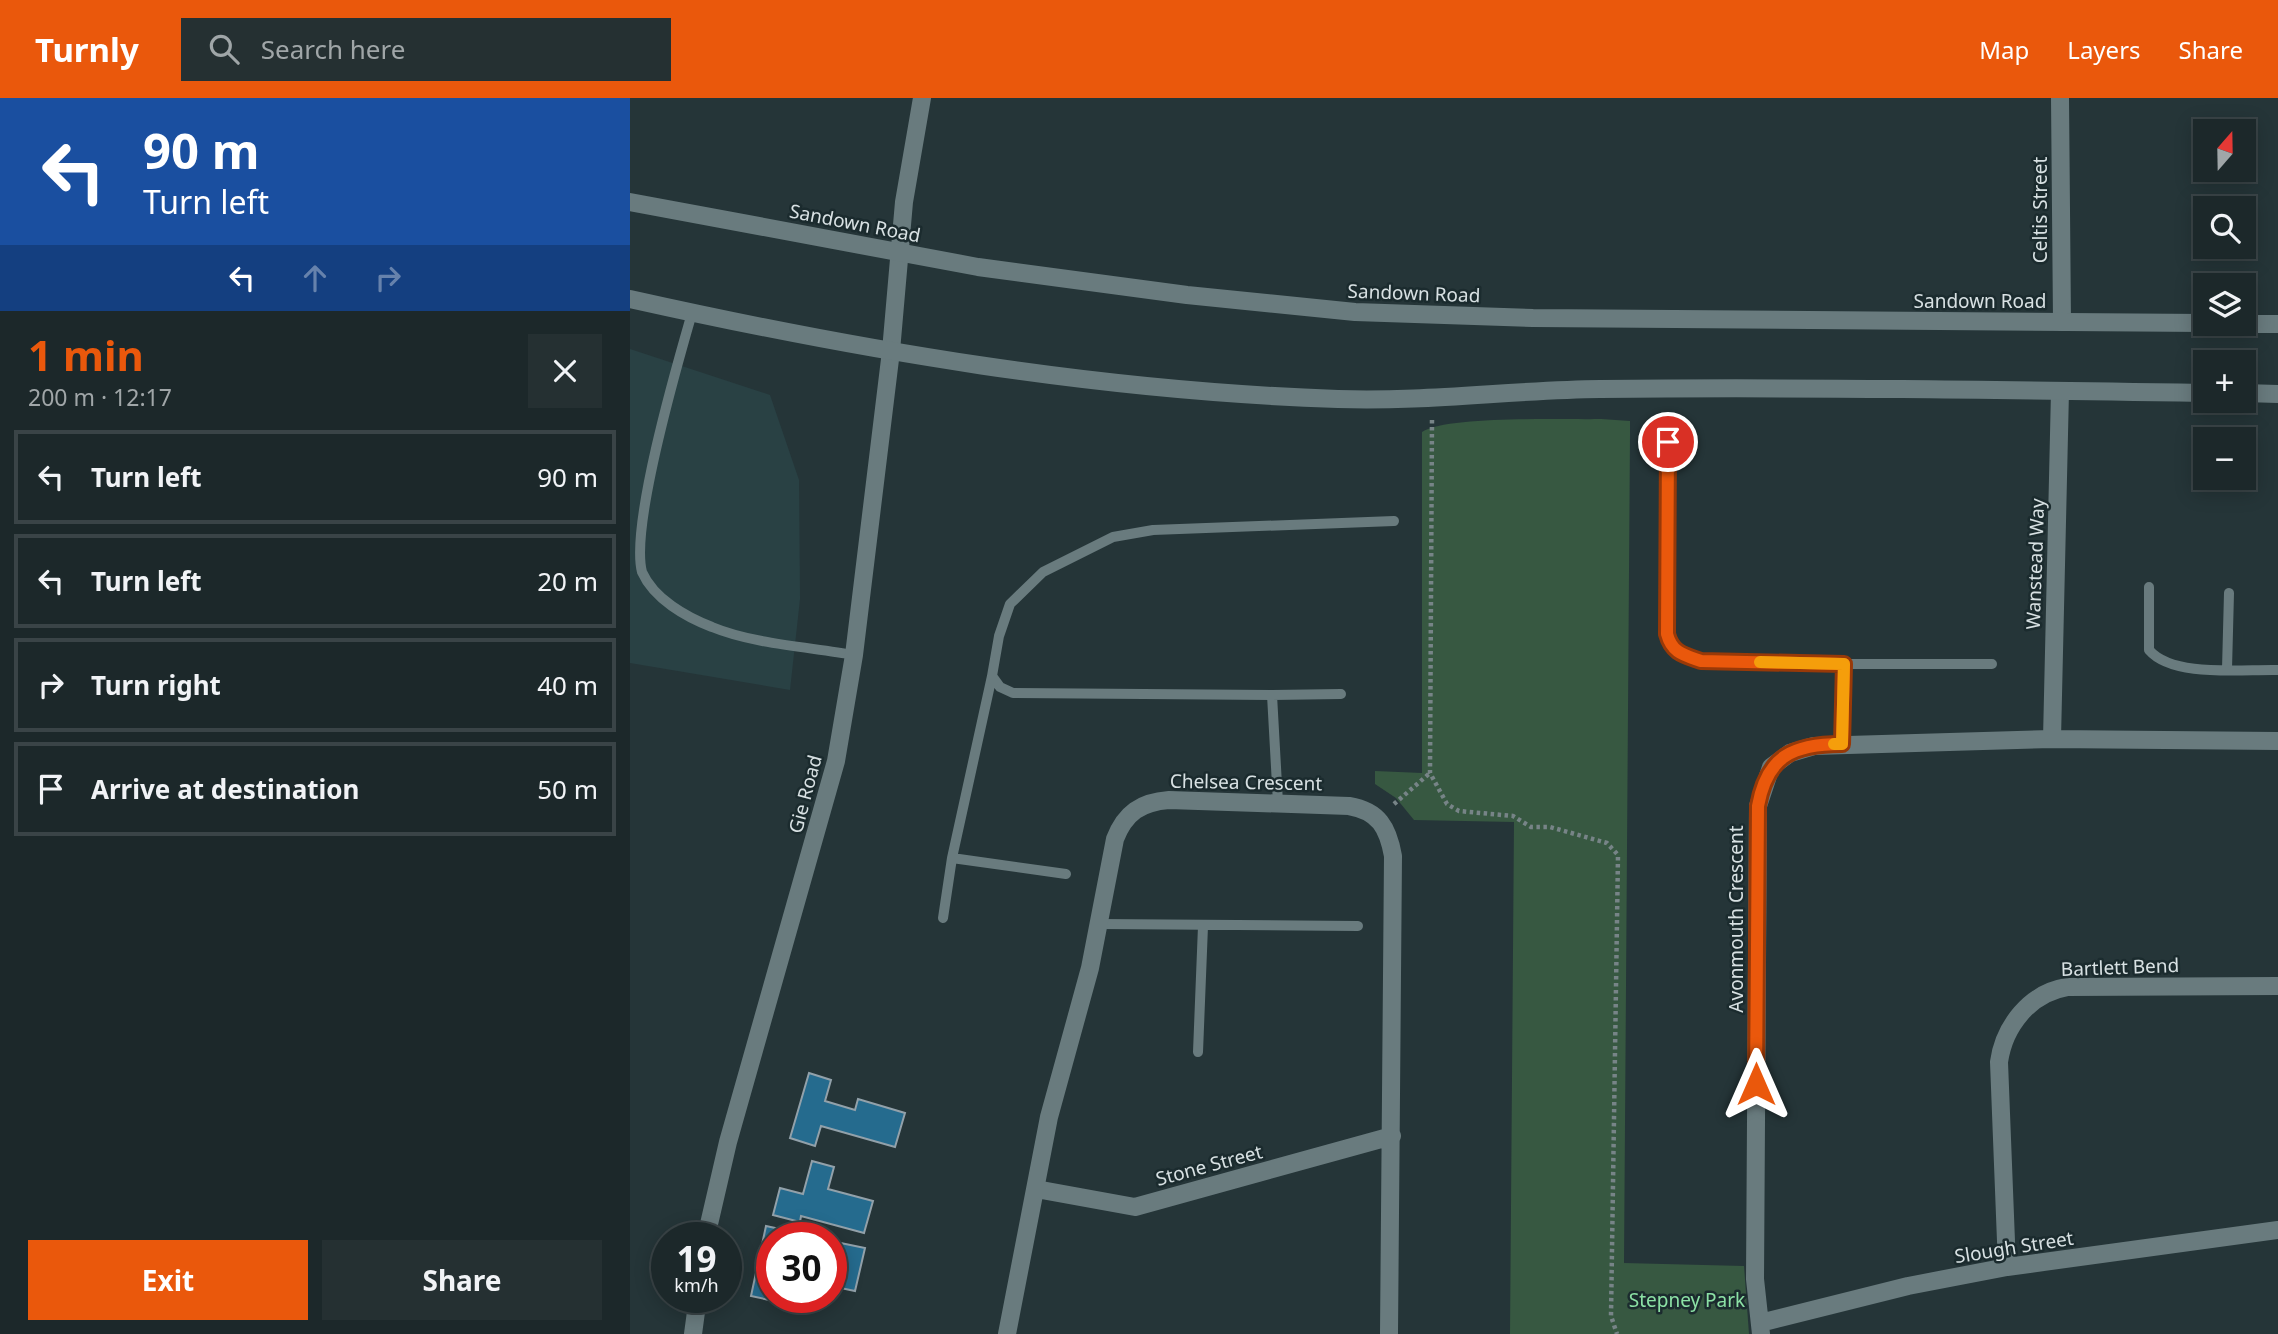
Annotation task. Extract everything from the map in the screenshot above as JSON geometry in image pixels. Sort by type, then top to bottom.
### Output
[{"type":"street","name":"Gie Road","points":[[709,1222],[725,1153],[836,761],[853,655],[891,351],[906,192],[922,98]]},
{"type":"street","name":"Celtis Street","points":[[2060,98],[2062,322]]},
{"type":"street","name":"Sandown Road","points":[[630,202],[900,253],[1187,295],[1355,312],[1532,318],[2193,323]]},
{"type":"street","points":[[630,299],[891,351],[992,368],[1134,386],[1337,399],[1391,400],[1533,390],[1673,388],[2193,393]]},
{"type":"street","points":[[2256,324],[2278,324]]},
{"type":"street","name":"Wanstead Way","points":[[2052,739],[2060,391]]},
{"type":"street","points":[[2256,393],[2278,394]]},
{"type":"street","name":"Avonmouth Crescent","points":[[1761,1329],[1755,1279],[1758,806],[1765,780],[1778,761],[1802,748],[1842,744],[2052,739],[2278,741]]},
{"type":"street","name":"Chelsea Crescent","points":[[1007,1334],[1049,1117],[1099,924],[1115,839],[1122,821],[1132,811],[1154,802],[1169,800],[1349,806],[1363,808],[1380,819]]},
{"type":"street","points":[[1380,819],[1389,835],[1393,856],[1390,1334]]},
{"type":"street","name":"Bartlett Bend","points":[[2007,1267],[1999,1062],[2005,1039],[2019,1014],[2041,996],[2067,987],[2278,986]]},
{"type":"street","name":"Stone Street","points":[[1036,1189],[1135,1207],[1392,1136]]},
{"type":"street","name":"Slough Street","points":[[1761,1329],[1908,1286],[2007,1267],[2278,1230]]},
{"type":"street","points":[[693,1334],[696,1313]]},
{"type":"lane","points":[[692,313],[656,438],[637,530],[637,552],[643,574],[667,601],[713,628],[853,655]]},
{"type":"lane","points":[[1668,442],[1667,634],[1670,646],[1679,654],[1701,661],[1992,664]]},
{"type":"lane","points":[[943,918],[952,858],[999,636],[1010,604],[1043,572],[1112,537],[1153,530],[1394,521]]},
{"type":"lane","points":[[2149,587],[2148,650],[2157,659],[2172,666],[2278,670]]},
{"type":"lane","points":[[2227,669],[2229,593]]},
{"type":"lane","points":[[1842,744],[1844,664]]},
{"type":"lane","points":[[992,676],[1000,687],[1013,693],[1341,694]]},
{"type":"lane","points":[[1272,695],[1278,803]]},
{"type":"lane","points":[[952,858],[1066,874]]},
{"type":"lane","points":[[1099,924],[1357,926]]},
{"type":"lane","points":[[1198,1052],[1203,926]]},
{"type":"path","points":[[1432,421],[1430,772],[1447,804],[1459,811],[1513,816],[1531,827],[1550,827],[1607,843],[1618,855],[1611,1316],[1617,1334]]},
{"type":"path","points":[[1380,819],[1430,772]]},
{"type":"shaded area","points":[[630,349],[770,395],[799,480],[800,599],[790,690],[630,663]]},
{"type":"green space","name":"Stepney Park","points":[[1480,421],[1630,421],[1624,1263],[1744,1266],[1749,1334],[1510,1334],[1514,822],[1414,820],[1396,798],[1375,784],[1375,771],[1422,773],[1422,432],[1455,423]]},
{"type":"building","points":[[809,1073],[831,1080],[825,1101],[855,1110],[858,1099],[905,1113],[895,1147],[821,1126],[815,1146],[790,1138]]},
{"type":"building","points":[[812,1161],[834,1167],[828,1189],[873,1201],[864,1233],[847,1228],[847,1222],[823,1222],[801,1216],[800,1222],[773,1215],[780,1188],[803,1194]]},
{"type":"building","points":[[847,1244],[865,1248],[855,1291],[847,1289]]},
{"type":"building","points":[[756,1273],[756,1297],[751,1296]]},
{"type":"slow traffic","points":[[1760,662],[1844,664],[1842,744],[1834,744]]},
{"type":"route","points":[[1668,442],[1667,634],[1670,646],[1679,654],[1701,661],[1844,664],[1842,744],[1802,748],[1790,753],[1771,768],[1761,790],[1758,806],[1756,1084]]}]
